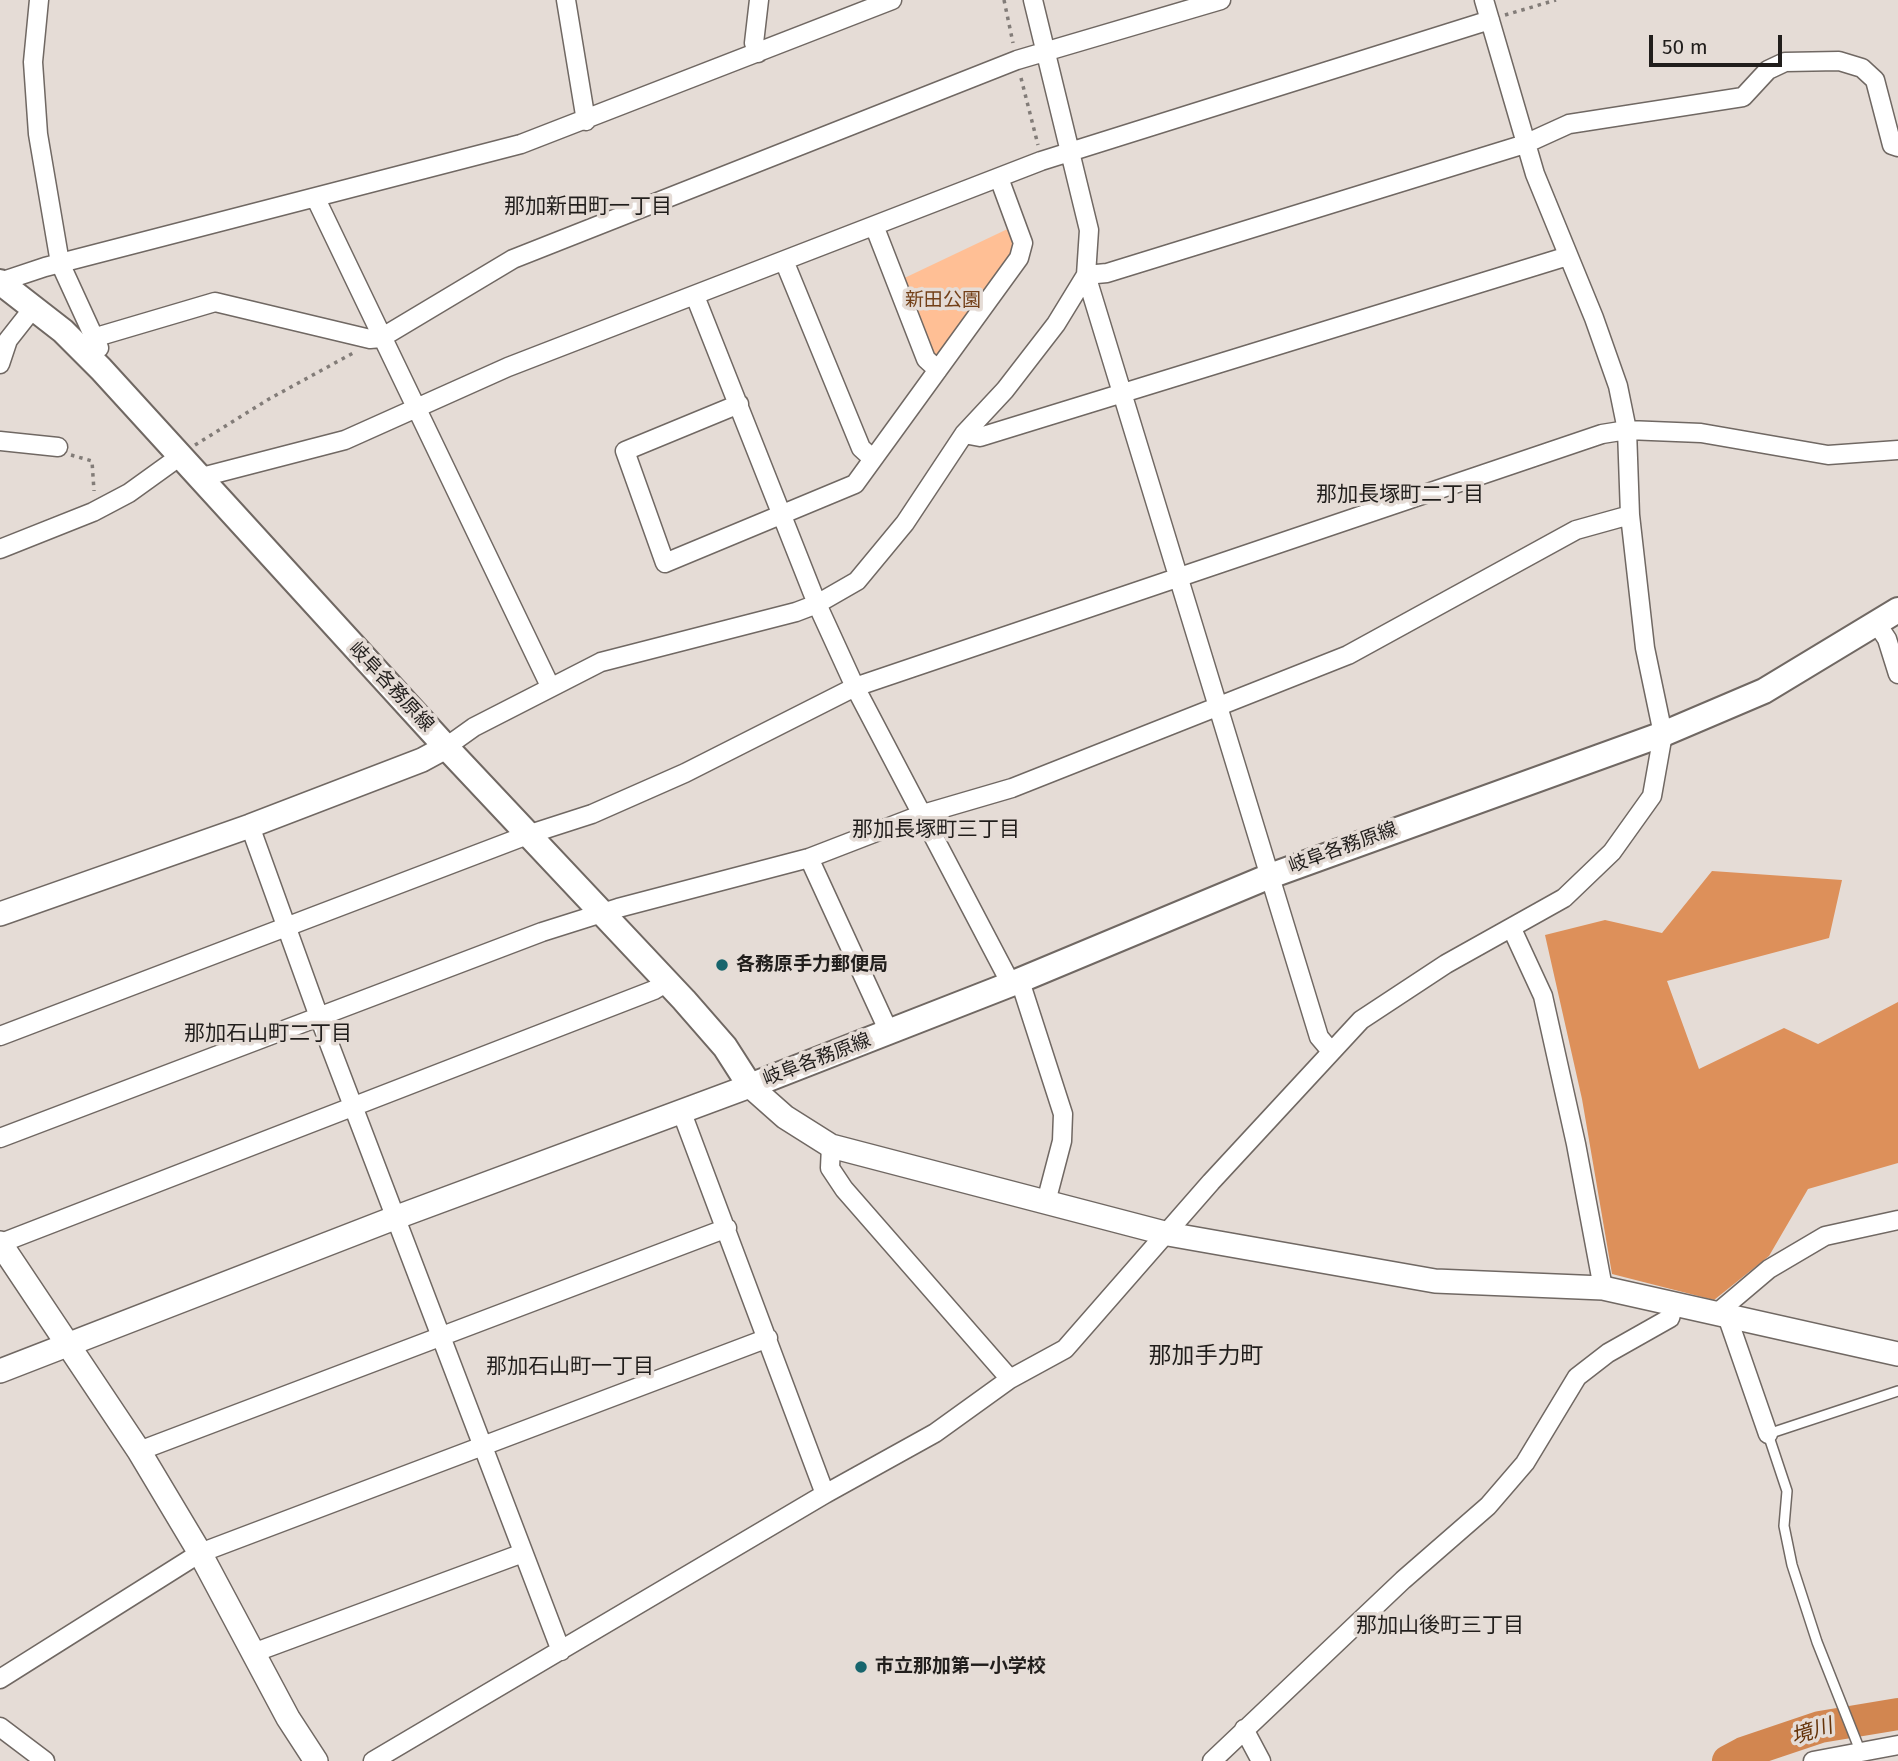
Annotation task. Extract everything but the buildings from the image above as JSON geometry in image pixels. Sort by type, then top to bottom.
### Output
[{"type":"main road","name":"岐阜各務原線","points":[[0,282],[34,307],[101,369],[446,747],[667,982],[725,1047],[751,1086],[1016,983],[1270,876],[1663,734],[1764,691],[1898,610]]},
{"type":"street","points":[[39,0],[33,62],[38,134],[60,263],[99,348],[101,369]]},
{"type":"street","points":[[566,0],[586,121]]},
{"type":"street","points":[[758,53],[754,43],[759,0]]},
{"type":"street","points":[[0,282],[60,263],[521,144],[586,121],[891,0]]},
{"type":"street","points":[[1033,0],[1089,230],[1086,275],[1319,1037],[1330,1050]]},
{"type":"street","points":[[93,338],[215,302],[370,339],[381,338],[513,259],[1017,60],[1045,54],[1220,0]]},
{"type":"street","points":[[373,1761],[825,1494],[935,1433],[1010,1379],[1065,1349],[1330,1050],[1361,1020],[1446,964],[1564,898],[1612,852],[1652,796],[1663,734],[1645,648],[1630,515],[1627,430],[1603,342],[1525,144],[1484,0]]},
{"type":"street","points":[[198,478],[345,440],[508,368],[785,263],[1041,161],[1490,20]]},
{"type":"street","points":[[1086,275],[1107,273],[1525,144],[1569,124],[1743,97],[1768,70],[1785,62],[1839,61],[1862,68],[1875,80],[1892,145],[1898,147]]},
{"type":"street","points":[[739,404],[625,451],[665,563],[855,484],[1019,258],[1023,243],[999,178]]},
{"type":"street","points":[[316,199],[551,686]]},
{"type":"street","points":[[875,228],[926,359],[938,370]]},
{"type":"street","points":[[964,434],[980,437],[1568,256]]},
{"type":"street","points":[[785,263],[861,448],[873,458]]},
{"type":"street","points":[[0,914],[250,826],[422,760],[474,727],[601,662],[817,604],[857,582],[905,523],[964,434],[1005,390],[1039,346],[1086,275]]},
{"type":"street","points":[[695,296],[817,604],[855,687],[1016,983],[1063,1114],[1062,1141],[1046,1202]]},
{"type":"street","points":[[0,364],[8,340],[34,307]]},
{"type":"street","points":[[0,1037],[530,834],[592,814],[685,773],[855,687],[1180,580],[1602,435],[1627,430],[1701,433],[1773,443],[1828,455],[1898,450]]},
{"type":"street","points":[[0,441],[58,447]]},
{"type":"street","points":[[0,549],[96,511],[179,457]]},
{"type":"street","points":[[0,1138],[601,912],[809,858],[923,814],[1012,788],[1348,655],[1576,530],[1630,515]]},
{"type":"street","points":[[1877,624],[1886,639],[1898,674]]},
{"type":"street","points":[[250,826],[319,1017],[561,1651]]},
{"type":"street","points":[[809,858],[889,1032]]},
{"type":"street","points":[[1512,929],[1543,996],[1576,1144],[1603,1288]]},
{"type":"street","points":[[316,1761],[288,1718],[200,1553],[139,1451],[0,1243],[653,990],[667,982]]},
{"type":"street","points":[[0,1371],[397,1217],[751,1086],[785,1116],[831,1146],[1168,1234],[1435,1281],[1603,1288],[1898,1354]]},
{"type":"street","points":[[682,1113],[825,1494]]},
{"type":"street","points":[[831,1146],[830,1168],[844,1189],[1010,1379]]},
{"type":"street","points":[[1722,1314],[1769,1269],[1825,1237],[1898,1220]]},
{"type":"street","points":[[139,1451],[727,1228]]},
{"type":"street","points":[[1212,1761],[1403,1580],[1488,1506],[1525,1463],[1577,1377],[1608,1353],[1670,1318],[1674,1304]]},
{"type":"street","points":[[1722,1314],[1768,1434]]},
{"type":"street","points":[[0,1679],[200,1553],[768,1338]]},
{"type":"street","points":[[253,1653],[523,1552]]},
{"type":"street","points":[[0,1727],[46,1761]]},
{"type":"street","points":[[1244,1729],[1261,1761]]},
{"type":"street","points":[[1813,1761],[1863,1757],[1898,1745]]},
{"type":"lane","points":[[1863,1757],[1817,1642],[1792,1565],[1784,1526],[1787,1491],[1768,1434],[1898,1391]]},
{"type":"path","points":[[1004,0],[1041,161]]},
{"type":"path","points":[[1490,20],[1556,0]]},
{"type":"path","points":[[179,457],[269,399],[381,338]]},
{"type":"path","points":[[58,447],[61,452],[92,461],[96,511]]},
{"type":"green space","name":"新田公園","points":[[1016,225],[1023,243],[938,370],[896,282]]},
{"type":"shaded area","points":[[1712,871],[1842,880],[1829,938],[1667,981],[1699,1069],[1784,1028],[1818,1044],[1898,1002],[1898,1163],[1808,1189],[1769,1256],[1714,1300],[1612,1274],[1582,1099],[1545,935],[1605,920],[1662,933]]},
{"type":"waterway","name":"境川","points":[[1728,1761],[1743,1753],[1820,1727],[1898,1714]]},
{"type":"place","name":"各務原手力郵便局","points":[[722,965]]},
{"type":"place","name":"市立那加第一小学校","points":[[861,1667]]},
{"type":"district","name":"那加新田町一丁目","points":[[588,207]]},
{"type":"district","name":"那加長塚町二丁目","points":[[1400,495]]},
{"type":"district","name":"那加長塚町三丁目","points":[[936,830]]},
{"type":"district","name":"那加石山町二丁目","points":[[268,1034]]},
{"type":"district","name":"那加手力町","points":[[1206,1357]]},
{"type":"district","name":"那加石山町一丁目","points":[[570,1367]]},
{"type":"district","name":"那加山後町三丁目","points":[[1440,1626]]}]
